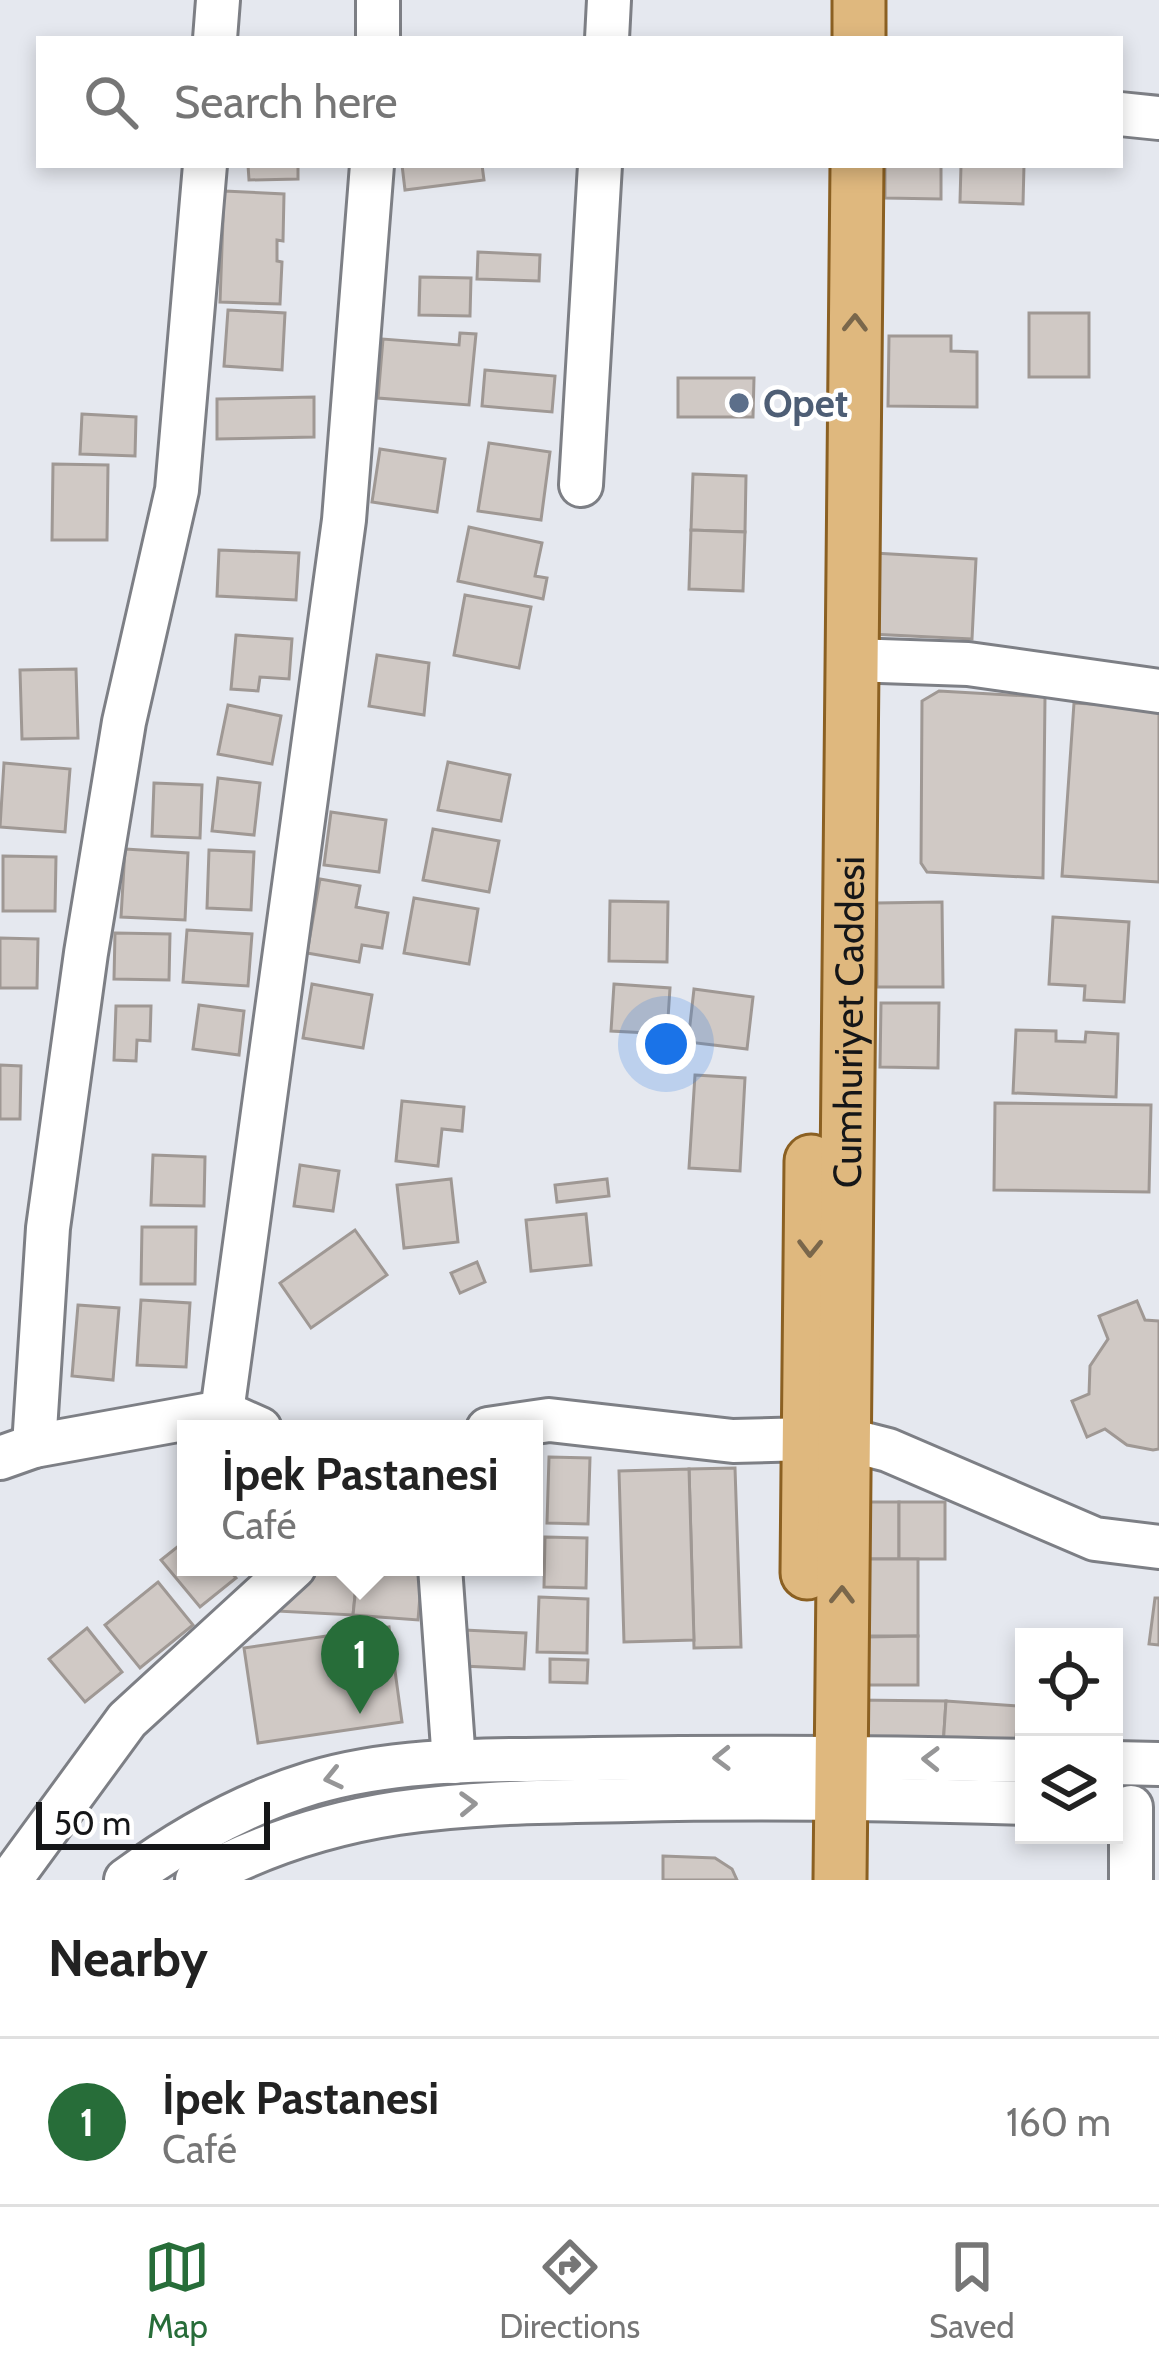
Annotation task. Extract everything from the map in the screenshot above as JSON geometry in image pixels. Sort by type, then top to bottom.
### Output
[{"type":"main road","points":[[824,0],[824,36]]},
{"type":"main road","points":[[859,0],[859,36]]},
{"type":"main road","name":"Cumhuriyet Caddesi","points":[[807,1880],[823,1776],[826,1439],[822,168]]},
{"type":"main road","name":"Cumhuriyet Caddesi","points":[[826,1439],[851,660],[857,168]]},
{"type":"main road","name":"Cumhuriyet Caddesi","points":[[823,1776],[839,1880]]},
{"type":"street","points":[[215,36],[218,0]]},
{"type":"street","points":[[378,0],[378,36]]},
{"type":"street","points":[[607,36],[609,0]]},
{"type":"street","points":[[1123,114],[1159,118]]},
{"type":"street","points":[[177,1429],[17,1452],[86,953],[124,722],[177,490],[205,168]]},
{"type":"street","points":[[241,1420],[344,520],[372,168]]},
{"type":"street","points":[[581,484],[600,168]]},
{"type":"street","points":[[851,660],[968,664],[1159,691]]},
{"type":"street","points":[[543,1421],[733,1441],[826,1439],[888,1450],[1095,1539],[1159,1547]]},
{"type":"street","points":[[10,1880],[127,1720],[284,1576]]},
{"type":"street","points":[[441,1576],[454,1762]]},
{"type":"street","points":[[126,1880],[215,1822],[264,1799],[367,1770],[454,1762],[823,1776],[1015,1802]]},
{"type":"street","points":[[196,1880],[298,1834],[361,1817],[454,1804],[1015,1762]]},
{"type":"street","points":[[1123,1763],[1159,1764]]},
{"type":"street","points":[[1131,1880],[1134,1807]]},
{"type":"building","points":[[248,168],[298,168],[298,179],[249,180]]},
{"type":"building","points":[[402,168],[482,168],[484,180],[405,190]]},
{"type":"building","points":[[885,168],[941,168],[941,199],[885,198]]},
{"type":"building","points":[[961,168],[1024,168],[1023,204],[960,202]]},
{"type":"building","points":[[224,191],[284,194],[283,241],[277,240],[277,261],[282,262],[280,304],[220,302]]},
{"type":"building","points":[[478,252],[540,255],[539,281],[477,279]]},
{"type":"building","points":[[420,277],[471,278],[470,316],[419,315]]},
{"type":"building","points":[[228,310],[285,313],[282,370],[224,366]]},
{"type":"building","points":[[1029,313],[1089,313],[1089,377],[1029,377]]},
{"type":"building","points":[[460,333],[476,334],[469,405],[378,398],[383,339],[459,345]]},
{"type":"building","points":[[889,336],[951,336],[951,351],[977,352],[977,407],[888,406]]},
{"type":"building","points":[[485,370],[555,376],[552,412],[482,406]]},
{"type":"building","points":[[678,378],[754,378],[753,417],[678,417]]},
{"type":"building","points":[[314,397],[314,437],[217,439],[217,399]]},
{"type":"building","points":[[82,414],[136,417],[135,456],[80,454]]},
{"type":"building","points":[[489,443],[550,452],[541,520],[478,511]]},
{"type":"building","points":[[380,449],[445,459],[437,512],[372,502]]},
{"type":"building","points":[[53,464],[108,465],[107,540],[52,540]]},
{"type":"building","points":[[693,474],[746,476],[745,532],[691,530]]},
{"type":"building","points":[[469,527],[542,543],[535,576],[547,578],[543,599],[458,581]]},
{"type":"building","points":[[691,530],[745,532],[743,591],[689,589]]},
{"type":"building","points":[[219,550],[299,553],[296,600],[217,596]]},
{"type":"building","points":[[874,553],[976,559],[972,639],[870,634]]},
{"type":"building","points":[[465,595],[531,607],[519,668],[454,655]]},
{"type":"building","points":[[236,635],[292,639],[289,679],[260,677],[258,691],[231,689]]},
{"type":"building","points":[[377,655],[429,663],[424,715],[369,706]]},
{"type":"building","points":[[76,669],[78,738],[22,739],[20,670]]},
{"type":"building","points":[[939,691],[1045,697],[1043,878],[927,872],[921,863],[922,701]]},
{"type":"building","points":[[1074,703],[1159,708],[1159,882],[1062,876]]},
{"type":"building","points":[[228,705],[281,716],[272,764],[218,754]]},
{"type":"building","points":[[448,762],[510,775],[501,821],[438,810]]},
{"type":"building","points":[[4,763],[70,769],[65,832],[0,827]]},
{"type":"building","points":[[218,778],[260,783],[254,835],[212,831]]},
{"type":"building","points":[[154,783],[202,785],[200,838],[152,836]]},
{"type":"building","points":[[331,812],[386,820],[379,872],[324,865]]},
{"type":"building","points":[[433,829],[499,841],[489,892],[423,880]]},
{"type":"building","points":[[125,849],[188,853],[185,920],[121,917]]},
{"type":"building","points":[[209,850],[254,852],[251,910],[207,908]]},
{"type":"building","points":[[3,856],[56,857],[55,911],[3,911]]},
{"type":"building","points":[[320,879],[360,886],[356,907],[388,913],[382,948],[362,945],[359,962],[307,953]]},
{"type":"building","points":[[414,898],[478,909],[469,964],[404,953]]},
{"type":"building","points":[[610,901],[668,902],[667,962],[609,961]]},
{"type":"building","points":[[942,902],[943,987],[877,987],[877,903]]},
{"type":"building","points":[[1053,917],[1129,922],[1124,1002],[1084,1000],[1085,986],[1049,984]]},
{"type":"building","points":[[187,930],[252,934],[248,986],[183,982]]},
{"type":"building","points":[[115,933],[170,934],[169,980],[114,979]]},
{"type":"building","points":[[0,938],[38,939],[37,988],[0,988]]},
{"type":"building","points":[[312,984],[372,995],[363,1048],[303,1038]]},
{"type":"building","points":[[614,984],[670,988],[667,1034],[611,1031]]},
{"type":"building","points":[[694,989],[753,997],[747,1049],[688,1042]]},
{"type":"building","points":[[881,1003],[939,1003],[938,1068],[880,1067]]},
{"type":"building","points":[[199,1005],[244,1011],[239,1055],[193,1049]]},
{"type":"building","points":[[116,1006],[151,1006],[150,1041],[137,1040],[136,1061],[114,1060]]},
{"type":"building","points":[[1016,1030],[1056,1031],[1056,1041],[1085,1042],[1086,1032],[1118,1034],[1116,1097],[1013,1093]]},
{"type":"building","points":[[0,1065],[21,1066],[20,1119],[0,1119]]},
{"type":"building","points":[[695,1075],[745,1078],[740,1171],[689,1168]]},
{"type":"building","points":[[402,1101],[464,1107],[462,1131],[442,1129],[438,1166],[396,1161]]},
{"type":"building","points":[[995,1103],[1151,1105],[1149,1192],[994,1190]]},
{"type":"building","points":[[153,1155],[205,1157],[204,1206],[151,1205]]},
{"type":"building","points":[[300,1165],[339,1171],[333,1211],[294,1206]]},
{"type":"building","points":[[451,1179],[458,1242],[404,1248],[397,1185]]},
{"type":"building","points":[[607,1179],[609,1196],[557,1202],[555,1185]]},
{"type":"building","points":[[586,1214],[591,1265],[531,1271],[526,1220]]},
{"type":"building","points":[[142,1227],[196,1227],[195,1284],[141,1284]]},
{"type":"building","points":[[355,1230],[387,1275],[311,1328],[280,1283]]},
{"type":"building","points":[[477,1262],[485,1282],[460,1293],[451,1273]]},
{"type":"building","points":[[141,1300],[190,1303],[186,1367],[137,1365]]},
{"type":"building","points":[[1137,1301],[1145,1320],[1159,1321],[1159,1449],[1153,1450],[1127,1445],[1105,1429],[1087,1437],[1072,1401],[1089,1394],[1090,1366],[1108,1339],[1099,1316]]},
{"type":"building","points":[[78,1305],[119,1308],[113,1380],[72,1376]]},
{"type":"building","points":[[549,1457],[590,1458],[588,1524],[547,1523]]},
{"type":"building","points":[[735,1468],[741,1647],[694,1648],[689,1469]]},
{"type":"building","points":[[689,1469],[694,1640],[624,1642],[619,1471]]},
{"type":"building","points":[[852,1502],[899,1502],[899,1559],[852,1559]]},
{"type":"building","points":[[899,1502],[945,1502],[945,1559],[899,1559]]},
{"type":"building","points":[[545,1537],[587,1538],[586,1588],[544,1587]]},
{"type":"building","points":[[177,1547],[177,1576],[236,1578],[200,1607],[161,1560]]},
{"type":"building","points":[[861,1559],[918,1559],[918,1636],[861,1636]]},
{"type":"building","points":[[313,1576],[357,1576],[353,1615],[276,1611]]},
{"type":"building","points":[[357,1576],[422,1576],[418,1620],[353,1615]]},
{"type":"building","points":[[158,1582],[193,1625],[140,1668],[105,1625]]},
{"type":"building","points":[[539,1597],[588,1599],[587,1653],[537,1652]]},
{"type":"building","points":[[1155,1598],[1159,1598],[1159,1645],[1149,1644]]},
{"type":"building","points":[[389,1627],[402,1722],[258,1743],[244,1648]]},
{"type":"building","points":[[87,1628],[122,1672],[85,1702],[49,1659]]},
{"type":"building","points":[[464,1630],[526,1633],[524,1669],[463,1666]]},
{"type":"building","points":[[918,1636],[918,1685],[867,1685],[867,1637]]},
{"type":"building","points":[[550,1659],[588,1660],[587,1683],[550,1682]]},
{"type":"building","points":[[852,1700],[946,1701],[943,1747],[877,1744],[851,1724]]},
{"type":"building","points":[[946,1701],[1015,1706],[1015,1752],[943,1747]]},
{"type":"building","points":[[663,1856],[715,1858],[732,1869],[737,1880],[663,1880]]},
{"type":"place","name":"Opet","points":[[739,403]]},
{"type":"place","name":"İpek Pastanesi","points":[[360,1714]]}]
